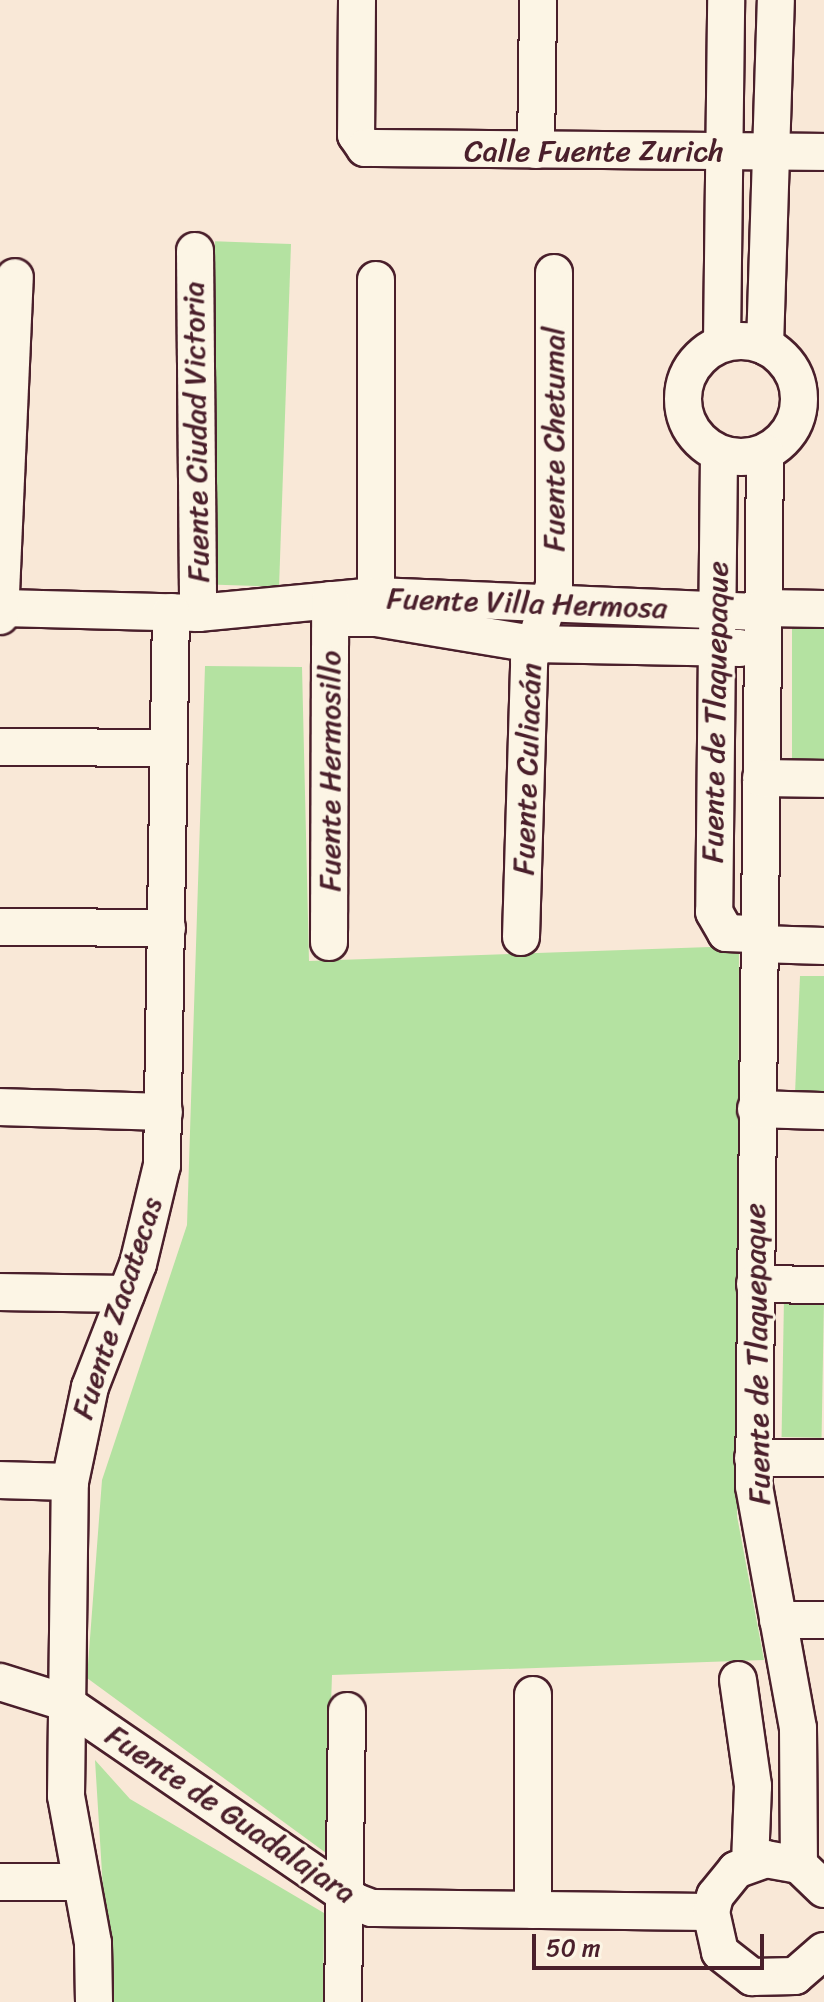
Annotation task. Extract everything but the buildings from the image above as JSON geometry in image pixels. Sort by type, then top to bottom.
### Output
[{"type":"street","name":"Calle Fuente Zurich","points":[[357,0],[356,135],[365,148],[824,152]]},
{"type":"street","points":[[536,150],[538,0]]},
{"type":"street","points":[[722,343],[726,0]]},
{"type":"street","points":[[765,346],[776,0]]},
{"type":"street","name":"Fuente Ciudad Victoria","points":[[184,612],[195,251]]},
{"type":"street","name":"Fuente Chetumal","points":[[551,605],[554,273]]},
{"type":"street","points":[[2,612],[15,277]]},
{"type":"street","points":[[376,280],[376,607]]},
{"type":"street","points":[[722,343],[765,346],[809,375],[799,398],[810,423],[765,453],[719,454],[689,427],[683,387],[690,368],[722,343]]},
{"type":"street","name":"Fuente de Tlaquepaque","points":[[765,453],[753,1458],[778,1620],[812,1799],[811,1877]]},
{"type":"street","name":"Fuente de Tlaquepaque","points":[[719,454],[714,912],[726,933],[759,939]]},
{"type":"street","name":"Fuente Villa Hermosa","points":[[2,612],[551,605],[715,610],[824,609]]},
{"type":"street","name":"Fuente Culiacán","points":[[521,937],[533,644],[551,605]]},
{"type":"street","name":"Fuente Villa Hermosa","points":[[376,607],[533,644],[761,648]]},
{"type":"street","name":"Fuente Hermosillo","points":[[329,942],[330,609]]},
{"type":"street","name":"Fuente Zacatecas","points":[[94,2002],[93,1943],[66,1796],[64,1702],[70,1482],[90,1387],[126,1294],[162,1165],[169,748],[184,612]]},
{"type":"street","points":[[0,747],[169,748]]},
{"type":"street","points":[[761,778],[824,779]]},
{"type":"street","points":[[0,927],[167,928]]},
{"type":"street","points":[[759,939],[824,946]]},
{"type":"street","points":[[0,1107],[164,1112]]},
{"type":"street","points":[[756,1109],[824,1111]]},
{"type":"street","points":[[755,1284],[824,1285]]},
{"type":"street","points":[[0,1292],[126,1294]]},
{"type":"street","points":[[753,1458],[824,1458]]},
{"type":"street","points":[[0,1480],[70,1482]]},
{"type":"street","points":[[778,1620],[824,1620]]},
{"type":"street","points":[[738,1680],[753,1786],[750,1863]]},
{"type":"street","name":"Fuente de Guadalajara","points":[[0,1682],[64,1702],[345,1895],[372,1908],[711,1912]]},
{"type":"street","points":[[533,1695],[533,1910]]},
{"type":"street","points":[[343,2002],[347,1711]]},
{"type":"street","points":[[811,1877],[783,1860],[750,1863],[724,1882],[711,1912],[720,1952],[752,1990],[795,1989],[824,1951]]},
{"type":"street","points":[[0,1882],[81,1882]]},
{"type":"green space","points":[[215,241],[291,244],[279,587],[203,584]]},
{"type":"green space","points":[[792,620],[824,620],[824,762],[792,762]]},
{"type":"green space","points":[[205,666],[302,667],[309,961],[739,946],[737,1516],[764,1660],[332,1675],[326,1853],[87,1678],[102,1480],[187,1225]]},
{"type":"green space","points":[[800,976],[824,976],[824,1095],[795,1094]]},
{"type":"green space","points":[[784,1298],[824,1299],[822,1438],[782,1437]]},
{"type":"green space","points":[[95,1760],[130,1799],[324,1913],[323,2002],[110,2002]]}]
